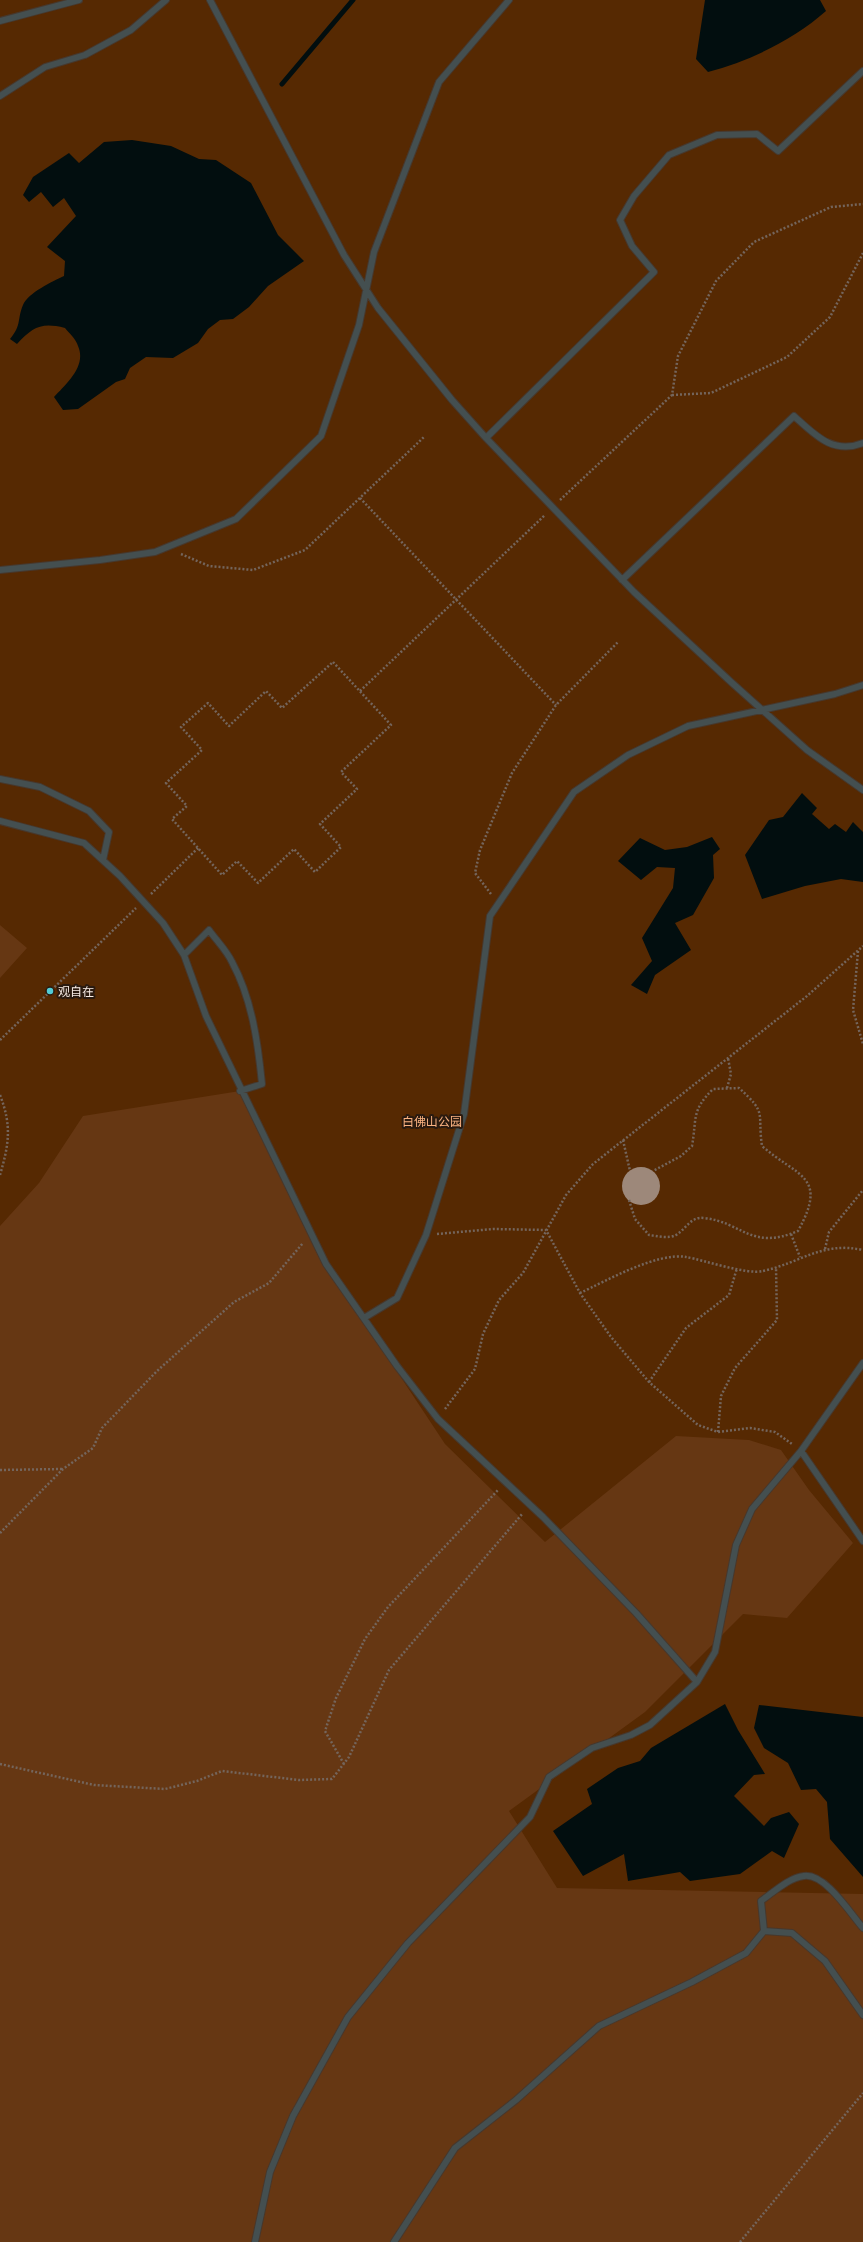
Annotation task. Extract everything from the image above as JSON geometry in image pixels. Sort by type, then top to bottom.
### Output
[{"type":"lane","points":[[0,21],[79,0]]},
{"type":"lane","points":[[0,96],[45,67],[85,55],[131,30],[166,0]]},
{"type":"lane","points":[[210,0],[344,255],[366,290],[412,351],[486,438],[622,580],[807,750],[863,790]]},
{"type":"lane","points":[[0,570],[100,560],[155,552],[236,519],[321,436],[359,324],[374,252],[439,82],[509,0]]},
{"type":"lane","points":[[486,438],[654,272],[632,246],[620,220],[634,196],[669,156],[717,135],[757,134],[778,151],[863,71]]},
{"type":"lane","points":[[622,580],[794,416],[822,442],[851,448],[863,443]]},
{"type":"lane","points":[[364,1318],[397,1298],[426,1235],[464,1114],[490,916],[574,792],[628,755],[688,726],[835,694],[863,685]]},
{"type":"lane","points":[[0,780],[40,787],[89,811],[109,832],[103,860]]},
{"type":"lane","points":[[0,821],[84,843],[103,860],[163,923],[184,955],[206,1016],[240,1091],[326,1264],[438,1419],[530,1505],[636,1614],[697,1682]]},
{"type":"lane","points":[[184,955],[209,930],[232,962],[249,1008],[258,1051],[262,1084],[240,1091]]},
{"type":"lane","points":[[254,2242],[270,2172],[293,2116],[348,2017],[408,1943],[530,1817],[549,1777],[592,1748],[631,1735],[650,1725],[697,1682],[715,1652],[736,1545],[752,1509],[801,1451],[863,1363]]},
{"type":"lane","points":[[801,1451],[863,1541]]},
{"type":"lane","points":[[394,2242],[455,2148],[516,2100],[599,2026],[692,1982],[746,1953],[764,1931],[761,1901],[786,1883],[805,1876],[823,1881],[863,1928]]},
{"type":"lane","points":[[764,1931],[792,1933],[825,1962],[863,2015]]},
{"type":"path","points":[[360,691],[672,395],[678,356],[716,281],[754,242],[831,207],[863,204]]},
{"type":"path","points":[[672,395],[711,393],[787,357],[830,317],[863,253]]},
{"type":"path","points":[[166,547],[208,566],[253,570],[305,550],[424,437]]},
{"type":"path","points":[[360,498],[556,705]]},
{"type":"path","points":[[498,904],[475,873],[480,850],[512,773],[556,705],[618,642]]},
{"type":"path","points":[[333,662],[391,725],[341,772],[357,789],[320,824],[342,847],[315,872],[294,849],[258,883],[237,861],[222,875],[198,848],[172,820],[186,806],[166,783],[202,750],[181,727],[208,703],[229,726],[266,691],[282,708],[333,662]]},
{"type":"path","points":[[0,1040],[198,848]]},
{"type":"path","points":[[438,1419],[475,1369],[483,1334],[499,1300],[523,1273],[566,1195],[593,1164],[807,996],[863,946]]},
{"type":"path","points":[[858,951],[853,1010],[863,1044]]},
{"type":"path","points":[[727,1088],[731,1074],[728,1058]]},
{"type":"path","points":[[629,1200],[635,1219],[649,1235],[663,1237],[676,1235],[689,1222],[703,1217],[719,1222],[746,1235],[765,1239],[791,1234],[798,1231],[807,1215],[812,1199],[805,1177],[762,1146],[760,1133],[762,1116],[754,1102],[738,1088],[713,1089],[703,1099],[695,1113],[692,1146],[680,1156],[653,1171]]},
{"type":"path","points":[[0,1094],[7,1112],[9,1147],[0,1175]]},
{"type":"path","points":[[624,1140],[630,1171]]},
{"type":"path","points":[[825,1249],[829,1232],[863,1190]]},
{"type":"path","points":[[426,1235],[493,1229],[546,1230]]},
{"type":"path","points":[[546,1230],[580,1293],[611,1338],[649,1382],[698,1425],[718,1432],[750,1428],[776,1432],[801,1451]]},
{"type":"path","points":[[0,1533],[63,1469],[93,1448],[102,1428],[157,1371],[234,1302],[269,1283],[311,1233]]},
{"type":"path","points":[[791,1234],[800,1257]]},
{"type":"path","points":[[580,1293],[655,1260],[684,1256],[736,1268],[762,1272],[825,1249],[863,1250]]},
{"type":"path","points":[[718,1432],[721,1396],[735,1368],[777,1320],[776,1266]]},
{"type":"path","points":[[649,1382],[686,1328],[729,1295],[736,1268]]},
{"type":"path","points":[[0,1470],[63,1469]]},
{"type":"path","points":[[344,1764],[325,1731],[336,1698],[366,1639],[388,1606],[506,1482]]},
{"type":"path","points":[[0,1764],[94,1785],[165,1789],[197,1781],[222,1771],[299,1780],[332,1779],[349,1757],[389,1670],[530,1505]]},
{"type":"path","points":[[740,2242],[863,2093]]},
{"type":"green space","name":"白佛山公园","points":[[0,0],[863,0],[863,2242],[0,2242]]},
{"type":"shaded area","points":[[705,0],[820,0],[826,11],[800,31],[755,56],[708,72],[696,59]]},
{"type":"shaded area","points":[[132,140],[171,146],[199,159],[216,160],[251,183],[278,235],[304,261],[268,286],[249,307],[233,319],[220,320],[208,329],[198,343],[173,358],[146,357],[130,368],[125,379],[116,382],[78,409],[63,410],[54,397],[74,374],[78,367],[80,353],[77,343],[65,328],[57,326],[38,327],[28,333],[17,344],[10,339],[16,330],[23,305],[30,296],[41,288],[64,276],[65,261],[47,247],[76,216],[64,198],[53,207],[41,192],[29,202],[23,195],[33,177],[69,153],[79,163],[104,142]]},
{"type":"shaded area","points":[[802,793],[817,808],[812,814],[829,829],[835,824],[846,832],[853,822],[863,832],[863,882],[841,879],[805,886],[762,899],[745,855],[769,820],[783,817]]},
{"type":"shaded area","points":[[712,837],[720,849],[713,855],[714,878],[693,915],[675,923],[691,950],[655,975],[647,994],[631,985],[652,961],[642,938],[673,888],[675,868],[657,867],[641,880],[618,861],[640,838],[665,850],[687,847]]},
{"type":"shaded area","points":[[0,925],[27,948],[0,978]]},
{"type":"shaded area","points":[[240,1091],[326,1264],[445,1444],[545,1542],[676,1436],[749,1440],[781,1450],[809,1490],[853,1543],[787,1618],[743,1614],[645,1712],[509,1811],[557,1888],[863,1894],[863,2242],[0,2242],[0,1226],[39,1183],[83,1116]]},
{"type":"shaded area","points":[[725,1704],[738,1730],[765,1774],[754,1775],[734,1796],[764,1826],[771,1818],[789,1812],[799,1824],[784,1858],[772,1851],[740,1874],[690,1881],[680,1872],[628,1881],[624,1854],[583,1876],[553,1831],[592,1804],[587,1789],[618,1768],[640,1761],[651,1748]]},
{"type":"shaded area","points":[[759,1705],[863,1717],[863,1877],[830,1839],[827,1802],[816,1789],[801,1790],[788,1763],[764,1748],[754,1728]]},
{"type":"building","points":[[641,1167],[654,1173],[660,1186],[654,1199],[641,1205],[628,1199],[622,1186],[628,1173]]},
{"type":"waterway","points":[[282,84],[353,0]]},
{"type":"place","name":"观自在","points":[[50,991]]}]
